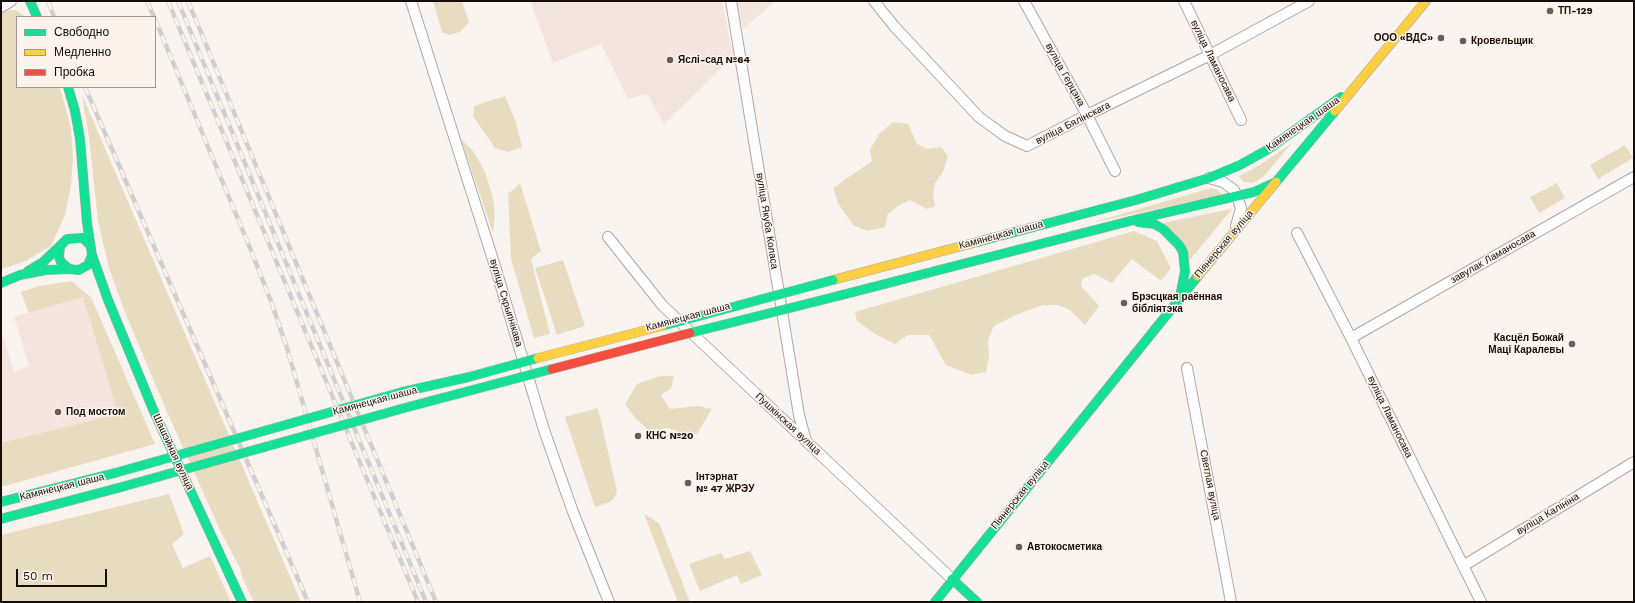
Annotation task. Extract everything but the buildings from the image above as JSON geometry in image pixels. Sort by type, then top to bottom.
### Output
[{"type":"main road","points":[[30,1],[37,16]]},
{"type":"main road","name":"Піянерская вуліца","points":[[936,602],[952,578],[1231,235],[1426,1]]},
{"type":"main road","points":[[68,88],[79,132],[90,245],[92,255],[108,300]]},
{"type":"main road","name":"Камянецкая шаша","points":[[1,502],[115,473],[402,392],[469,377],[1136,200],[1209,178],[1240,165],[1267,150],[1354,88]]},
{"type":"main road","name":"Камянецкая шаша","points":[[1,519],[408,407],[1130,221],[1254,192],[1276,182]]},
{"type":"main road","points":[[20,276],[43,262],[67,239],[78,225],[83,207],[84,186]]},
{"type":"main road","points":[[1130,221],[1154,224],[1169,233],[1180,245],[1183,252],[1185,271],[1180,298]]},
{"type":"main road","points":[[67,239],[72,237],[82,238],[90,245]]},
{"type":"main road","points":[[60,246],[59,257],[61,262],[69,269]]},
{"type":"main road","points":[[79,270],[88,265],[92,255]]},
{"type":"main road","points":[[1,283],[20,276],[46,270],[79,270],[90,275],[96,280],[108,300]]},
{"type":"main road","name":"Шашэйная вуліца","points":[[108,300],[156,414],[242,602]]},
{"type":"main road","name":"Пушкінская вуліца","points":[[952,578],[977,602]]},
{"type":"street","points":[[1,7],[12,1]]},
{"type":"street","name":"вуліца Скрыпнікава","points":[[411,1],[494,263],[544,430],[573,512],[610,602]]},
{"type":"street","name":"вуліца Якуба Коласа","points":[[731,1],[800,415],[806,441]]},
{"type":"street","name":"вуліца Бялінскага","points":[[874,1],[894,26],[979,117],[1004,136],[1027,146],[1210,55],[1309,1]]},
{"type":"street","name":"вуліца Герцэна","points":[[1024,1],[1087,115],[1115,171]]},
{"type":"street","name":"вуліца Ламаносава","points":[[1184,1],[1241,120]]},
{"type":"street","name":"завулак Ламаносава","points":[[1351,338],[1634,177]]},
{"type":"street","points":[[1209,178],[1223,182],[1234,190],[1237,196],[1241,208],[1239,220],[1231,235]]},
{"type":"street","name":"вуліца Ламаносава","points":[[1297,233],[1351,338],[1481,602]]},
{"type":"street","name":"Пушкінская вуліца","points":[[608,237],[662,305],[952,578]]},
{"type":"street","name":"Светлая вуліца","points":[[1187,368],[1231,602]]},
{"type":"street","name":"вуліца Калініна","points":[[1463,566],[1634,462]]},
{"type":"shaded area","points":[[433,1],[462,1],[469,22],[460,32],[449,35],[442,32]]},
{"type":"shaded area","name":"Яслі-сад №64","points":[[530,1],[722,1],[733,57],[664,124],[647,94],[628,99],[601,44],[553,63]]},
{"type":"shaded area","name":"Яслі-сад №64","points":[[737,1],[776,1],[743,29]]},
{"type":"shaded area","points":[[10,10],[16,10],[24,16],[16,16],[16,88],[60,88],[71,128],[73,157],[71,186],[65,215],[51,246],[24,262],[1,269],[1,14]]},
{"type":"shaded area","points":[[82,95],[301,602],[254,602],[242,577],[240,568],[221,532],[167,412],[124,310],[109,268],[98,221],[89,137]]},
{"type":"shaded area","points":[[505,96],[516,122],[522,147],[508,152],[495,148],[473,116],[474,106]]},
{"type":"shaded area","points":[[893,122],[908,124],[917,144],[928,149],[941,147],[948,156],[943,172],[935,183],[933,194],[935,206],[927,209],[910,200],[898,206],[888,214],[885,227],[867,231],[853,225],[838,203],[833,188],[872,161],[870,150],[879,134]]},
{"type":"shaded area","points":[[461,139],[474,152],[485,172],[493,198],[495,216],[493,233]]},
{"type":"shaded area","points":[[1292,143],[1264,176],[1253,183],[1243,182],[1239,176],[1258,166]]},
{"type":"shaded area","points":[[1625,145],[1633,158],[1598,179],[1590,165]]},
{"type":"shaded area","points":[[520,183],[541,251],[531,259],[550,334],[534,338],[511,259],[508,194]]},
{"type":"shaded area","points":[[1557,183],[1565,198],[1539,213],[1530,197]]},
{"type":"shaded area","points":[[1211,188],[1218,190],[1222,195],[1087,224]]},
{"type":"shaded area","points":[[1232,209],[1188,262],[1163,223],[1226,210]]},
{"type":"shaded area","points":[[1134,231],[1157,241],[1171,268],[1161,281],[1132,259],[1112,283],[1094,274],[1082,279],[1081,286],[1099,306],[1085,325],[1070,310],[1058,305],[1043,305],[1018,314],[994,326],[988,340],[989,355],[986,372],[971,375],[946,365],[929,335],[908,335],[895,344],[875,334],[857,321],[855,312]]},
{"type":"shaded area","points":[[563,260],[585,326],[557,335],[535,268]]},
{"type":"shaded area","points":[[71,281],[91,297],[155,444],[1,487],[1,443],[118,414],[83,297],[29,313],[21,292],[39,286]]},
{"type":"shaded area","points":[[83,297],[118,414],[1,443],[1,329],[14,372],[29,366],[14,317]]},
{"type":"shaded area","points":[[660,376],[674,376],[671,389],[661,395],[670,409],[698,406],[712,409],[697,434],[684,434],[668,428],[649,430],[636,419],[625,404],[637,384]]},
{"type":"shaded area","points":[[598,408],[617,491],[615,497],[610,502],[595,507],[565,417]]},
{"type":"shaded area","points":[[169,494],[184,534],[172,544],[183,568],[210,556],[231,602],[1,602],[1,535]]},
{"type":"shaded area","points":[[644,514],[659,523],[690,602],[673,602],[677,600]]},
{"type":"shaded area","points":[[750,551],[762,575],[741,584],[737,575],[700,591],[689,564],[721,553],[725,559]]},
{"type":"railway","points":[[48,1],[54,16]]},
{"type":"railway","points":[[147,1],[154,16]]},
{"type":"railway","points":[[168,1],[418,602]]},
{"type":"railway","points":[[178,1],[426,602]]},
{"type":"railway","points":[[188,1],[436,602]]},
{"type":"railway","points":[[156,21],[272,304],[287,348],[360,602]]},
{"type":"railway","points":[[85,88],[308,602]]},
{"type":"traffic: fast","points":[[30,1],[37,16]]},
{"type":"traffic: fast","points":[[68,88],[75,111],[80,139],[87,223],[92,255],[88,265],[79,270],[69,269],[61,262],[59,257],[60,246],[67,239],[83,238],[90,245]]},
{"type":"traffic: fast","points":[[977,242],[1136,200],[1209,178],[1240,165],[1267,150],[1341,97]]},
{"type":"traffic: fast","points":[[838,296],[1130,221],[1254,192],[1276,182],[1335,111]]},
{"type":"traffic: fast","points":[[1138,222],[1154,224],[1163,229],[1179,245],[1183,252],[1185,271],[1180,297]]},
{"type":"traffic: fast","points":[[28,271],[43,262],[60,246]]},
{"type":"traffic: fast","points":[[92,255],[108,300],[155,414],[242,602]]},
{"type":"traffic: fast","points":[[1,283],[20,275],[46,270],[69,269]]},
{"type":"traffic: fast","points":[[935,602],[1198,276]]},
{"type":"traffic: fast","points":[[662,326],[833,280]]},
{"type":"traffic: fast","points":[[690,333],[838,296]]},
{"type":"traffic: fast","points":[[115,473],[402,392],[469,377],[538,358]]},
{"type":"traffic: fast","points":[[118,488],[408,407],[552,369]]},
{"type":"traffic: fast","points":[[1,502],[115,473]]},
{"type":"traffic: fast","points":[[1,519],[118,488]]},
{"type":"traffic: fast","points":[[952,579],[977,602]]},
{"type":"traffic: slow","points":[[1335,111],[1426,1]]},
{"type":"traffic: slow","points":[[1198,276],[1276,182]]},
{"type":"traffic: slow","points":[[833,280],[977,242]]},
{"type":"traffic: slow","points":[[538,358],[662,326]]},
{"type":"traffic: jam","points":[[552,369],[690,333]]},
{"type":"place","name":"ТП-129","points":[[1550,11]]},
{"type":"place","name":"ООО «ВДС»","points":[[1441,38]]},
{"type":"place","name":"Кровельщик","points":[[1463,41]]},
{"type":"place","name":"Яслі-сад №64","points":[[670,60]]},
{"type":"place","name":"Брэсцкая раённая бібліятэка","points":[[1124,303]]},
{"type":"place","name":"Касцёл Божай Маці Каралевы","points":[[1572,344]]},
{"type":"place","name":"Под мостом","points":[[58,412]]},
{"type":"place","name":"КНС №20","points":[[638,436]]},
{"type":"place","name":"Інтэрнат № 47 ЖРЭУ","points":[[688,483]]},
{"type":"place","name":"Автокосметика","points":[[1019,547]]}]
